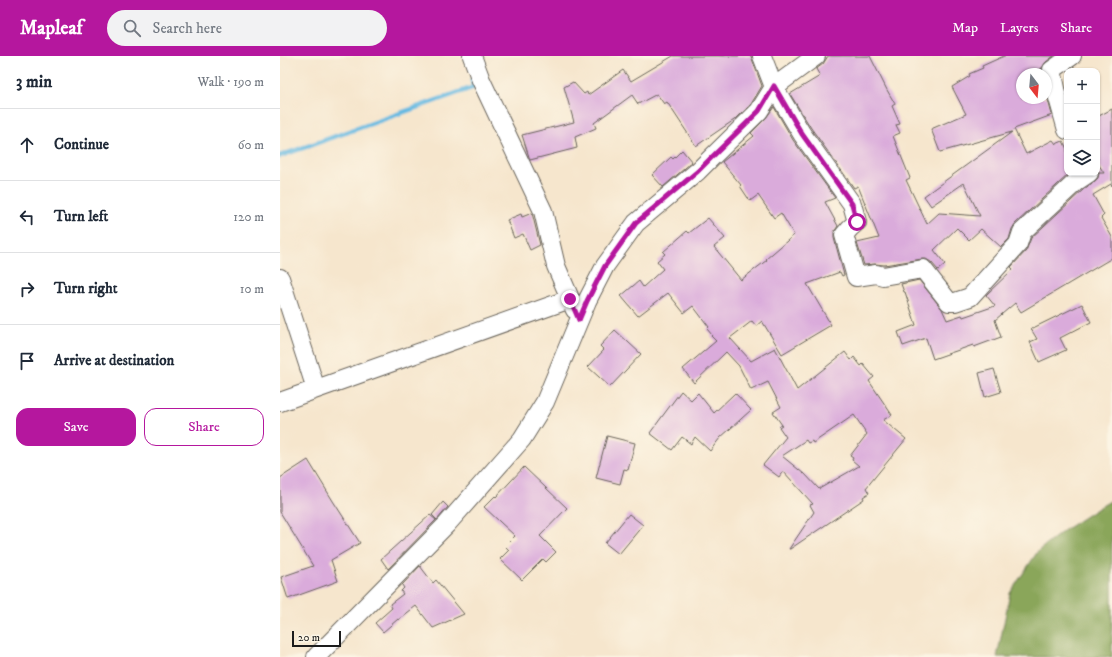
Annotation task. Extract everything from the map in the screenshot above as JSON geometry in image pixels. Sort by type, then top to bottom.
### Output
[{"type":"street","points":[[472,56],[481,80],[543,211],[556,266],[579,320]]},
{"type":"street","points":[[762,56],[774,86],[802,134],[852,204],[857,222],[844,235],[856,277],[876,274],[883,276],[923,269],[949,302],[955,302],[970,297],[1018,244],[1022,232],[1077,181],[1084,176]]},
{"type":"street","points":[[316,657],[447,524],[522,439],[545,402],[587,301],[605,266],[636,223],[698,171],[759,111],[774,86],[816,56]]},
{"type":"street","points":[[1064,119],[1052,70],[1072,56]]},
{"type":"street","points":[[280,278],[316,388]]},
{"type":"street","points":[[280,402],[570,299]]},
{"type":"green space","points":[[1112,500],[1112,657],[997,657],[1010,593],[1038,551],[1066,529]]},
{"type":"building","points":[[673,56],[751,56],[762,86],[751,104],[737,118],[696,146],[667,102],[664,104],[657,94],[638,104],[632,95],[594,123],[596,128],[575,137],[577,148],[530,160],[522,135],[574,122],[564,87],[573,82],[584,94],[587,92],[588,95],[623,70],[631,81]]},
{"type":"building","points":[[828,56],[870,56],[895,104],[892,106],[900,124],[896,125],[900,133],[893,136],[910,178],[906,180],[927,224],[939,213],[980,216],[964,183],[931,206],[924,196],[1012,132],[940,152],[931,129],[966,114],[952,87],[970,76],[969,74],[983,68],[982,66],[1004,56],[1054,56],[1046,62],[1042,68],[1016,68],[1016,104],[1049,104],[1052,115],[1014,129],[1026,154],[1053,140],[1056,144],[1063,141],[1064,176],[1067,176],[1015,224],[1009,239],[1001,247],[981,229],[969,240],[957,228],[934,250],[945,264],[938,270],[926,259],[884,265],[864,265],[857,243],[879,238],[858,186],[854,188],[811,128],[790,94],[820,76],[816,69],[823,64]]},
{"type":"building","points":[[774,107],[793,140],[835,198],[825,202],[838,226],[834,232],[834,238],[844,275],[842,276],[840,272],[807,284],[831,325],[782,354],[762,321],[756,326],[752,321],[730,338],[751,361],[775,348],[797,390],[845,352],[851,360],[854,357],[861,366],[863,364],[874,377],[869,381],[892,415],[883,420],[906,439],[866,488],[869,493],[863,497],[864,499],[790,549],[814,512],[810,505],[813,504],[783,471],[779,477],[763,465],[786,437],[779,427],[782,425],[773,412],[781,407],[768,382],[751,390],[739,366],[726,352],[694,383],[683,369],[716,341],[707,329],[709,327],[693,306],[684,313],[668,293],[638,316],[621,296],[639,281],[643,287],[663,269],[657,261],[665,254],[663,252],[687,231],[689,233],[708,218],[725,238],[714,247],[741,280],[767,260],[766,259],[794,235],[781,213],[774,218],[758,195],[750,201],[740,186],[741,185],[722,162],[754,136],[751,133],[766,118]],"holes":[[[854,415],[867,434],[850,456],[859,466],[819,489],[804,473],[782,456],[806,440],[808,443],[812,441],[813,443]]]},
{"type":"building","points":[[1112,109],[1112,186],[1111,184],[1093,195],[1104,215],[1101,218],[1112,237],[1112,258],[1021,312],[1015,303],[995,320],[1001,337],[974,347],[973,345],[933,359],[926,338],[903,346],[898,332],[916,325],[901,284],[919,280],[942,309],[947,320],[962,315],[963,317],[995,306],[986,295],[1013,269],[1011,267],[1026,251],[1031,238],[1084,189],[1095,181],[1100,176],[1100,173],[1104,173],[1100,167],[1100,115]]},
{"type":"building","points":[[682,150],[692,162],[663,187],[652,175],[671,157],[673,159]]},
{"type":"building","points":[[532,213],[540,245],[530,250],[523,234],[514,238],[507,220],[521,214],[522,217]]},
{"type":"building","points":[[1082,304],[1091,322],[1060,338],[1066,350],[1039,362],[1030,342],[1037,339],[1031,329]]},
{"type":"building","points":[[615,330],[641,354],[610,387],[588,367],[604,350],[600,346]]},
{"type":"building","points":[[994,369],[1001,392],[985,397],[979,373]]},
{"type":"building","points":[[681,391],[691,400],[698,393],[714,413],[735,393],[751,410],[720,438],[710,451],[695,437],[691,444],[682,437],[672,450],[650,433]]},
{"type":"building","points":[[607,436],[635,443],[628,470],[624,469],[620,484],[596,478]]},
{"type":"building","points":[[308,460],[360,543],[331,560],[338,581],[288,599],[281,577],[313,566],[280,512],[280,478]]},
{"type":"building","points":[[524,467],[567,508],[540,536],[556,552],[546,562],[543,559],[522,580],[500,559],[509,550],[505,546],[515,536],[484,507],[495,496],[496,497]]},
{"type":"building","points":[[443,502],[448,507],[437,520],[432,515]]},
{"type":"building","points":[[629,514],[643,525],[619,554],[605,543]]},
{"type":"building","points":[[430,515],[436,520],[388,569],[381,559]]},
{"type":"building","points":[[420,566],[433,583],[436,580],[464,614],[433,628],[416,606],[383,632],[375,623],[392,608],[390,604],[403,594],[401,591],[404,588],[402,585]]},
{"type":"waterway","points":[[280,156],[474,87],[472,80]]},
{"type":"route","points":[[570,299],[579,320],[605,266],[636,223],[698,171],[759,111],[774,86],[802,134],[852,204],[857,222]]}]
